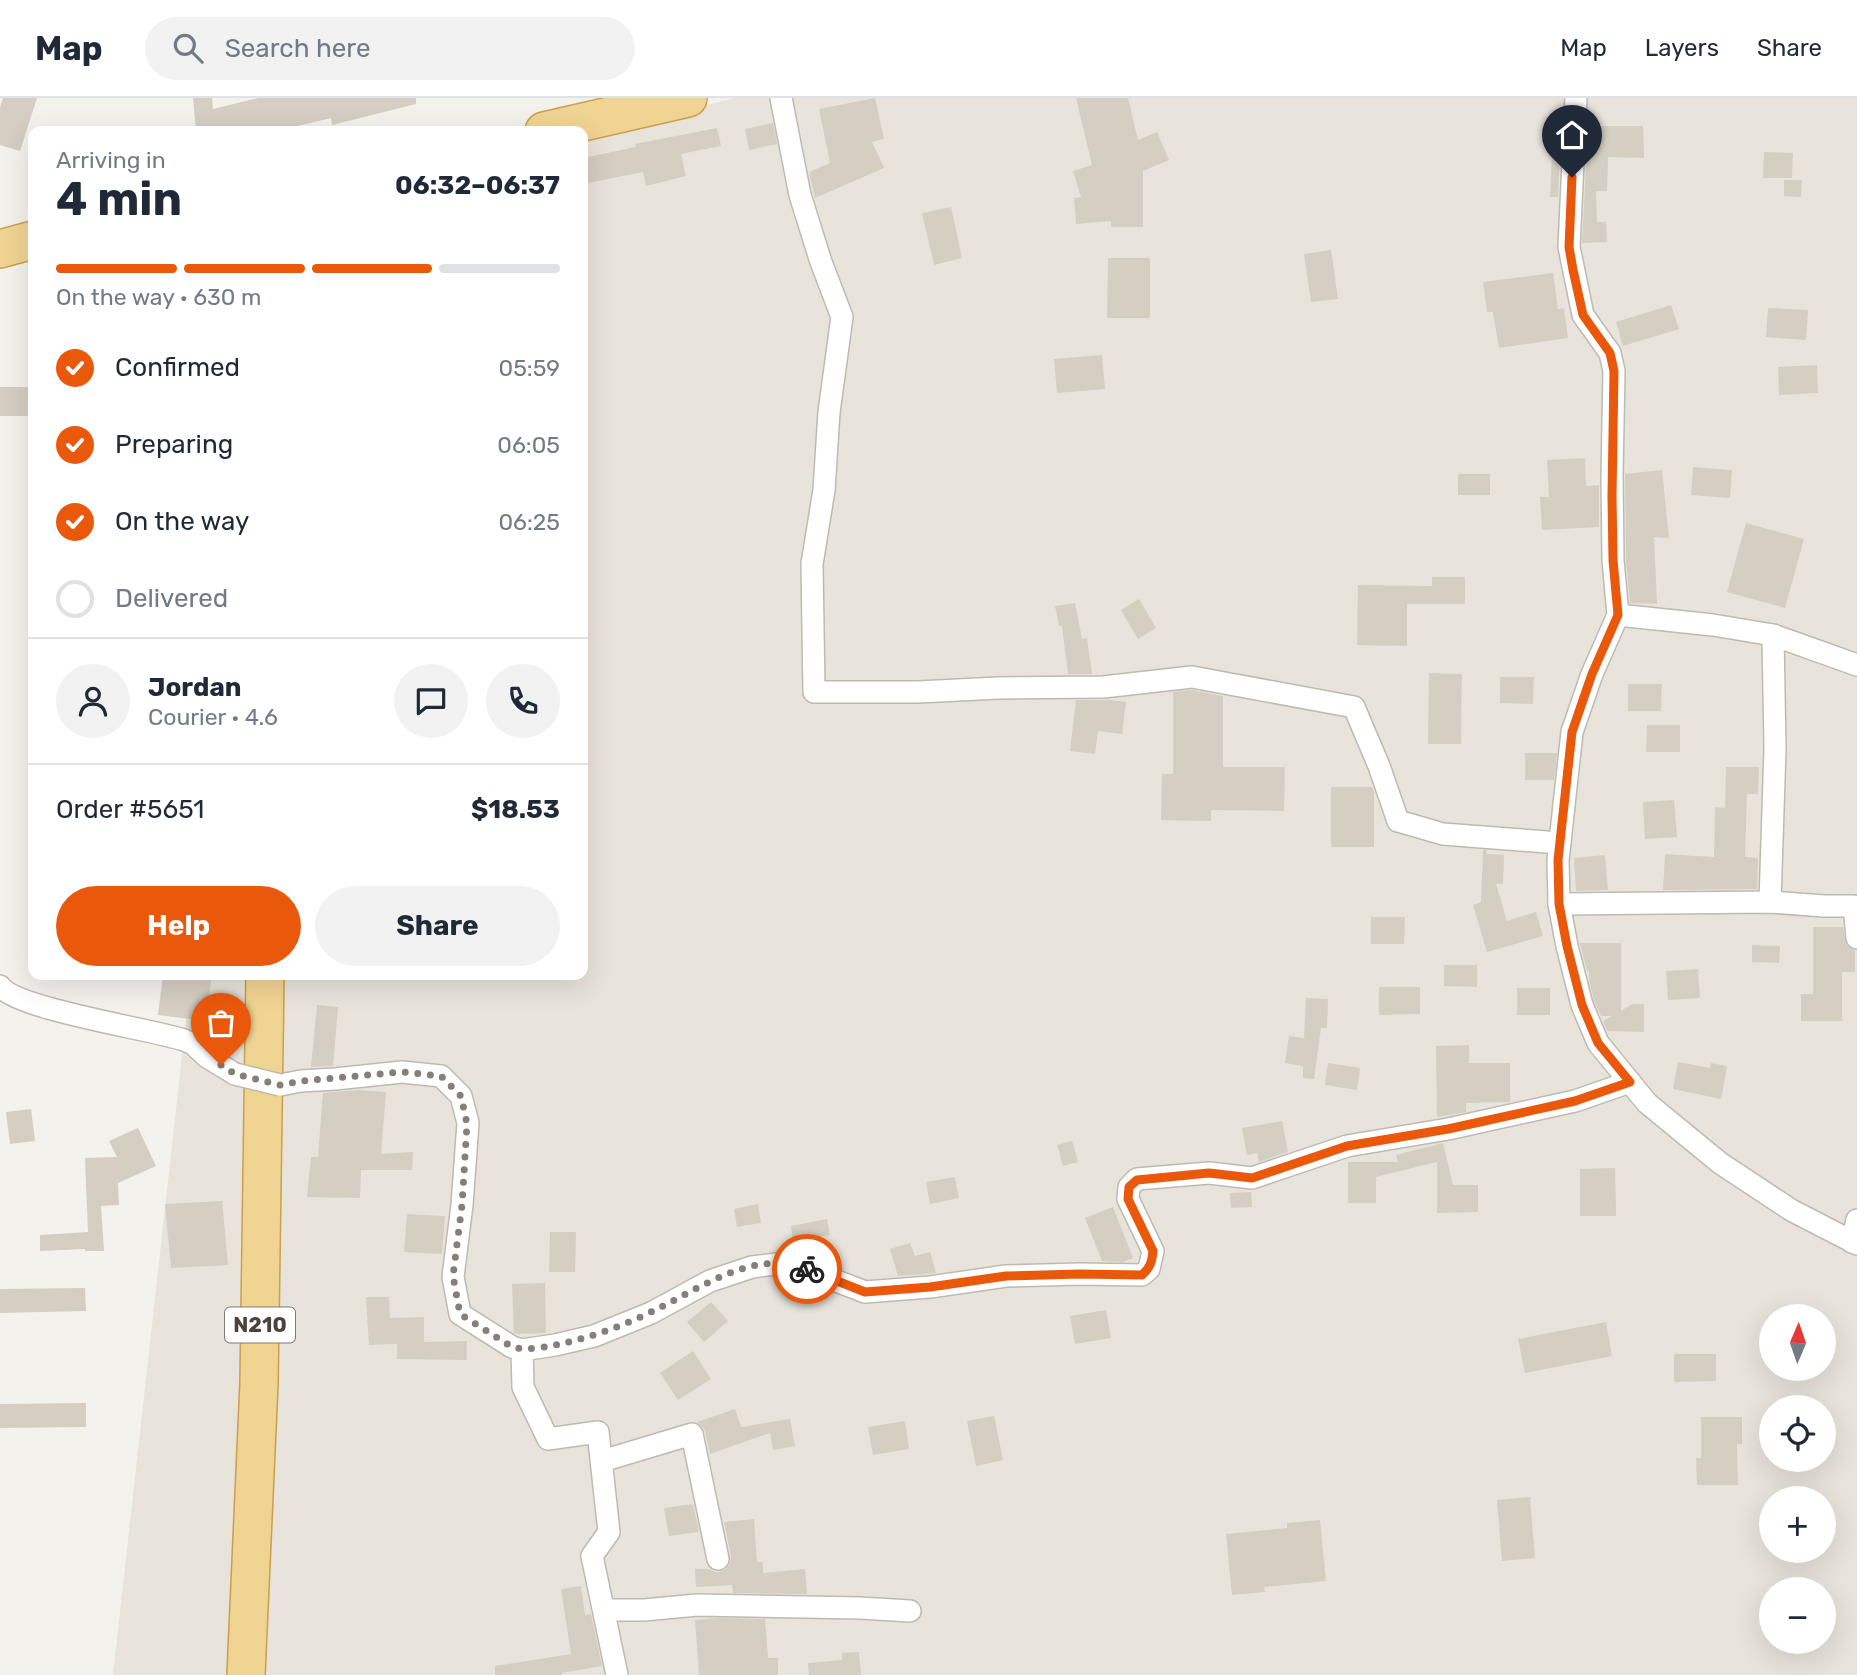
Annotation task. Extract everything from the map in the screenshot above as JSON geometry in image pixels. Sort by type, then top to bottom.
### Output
[{"type":"highway","points":[[566,126],[688,98]]},
{"type":"highway","points":[[0,249],[28,241]]},
{"type":"highway","name":"N210","points":[[246,1675],[259,1383],[265,980]]},
{"type":"street","points":[[781,98],[800,195],[842,317],[829,412],[824,490],[812,564],[814,692],[1103,687],[1192,677],[1354,707],[1398,821],[1443,834],[1560,842]]},
{"type":"street","points":[[1576,98],[1569,247],[1583,315],[1610,353],[1614,371],[1613,560],[1618,615],[1592,674],[1572,732],[1558,860],[1559,904],[1567,946],[1582,1005],[1598,1043],[1647,1103],[1720,1163],[1791,1210],[1855,1243],[1857,1220]]},
{"type":"street","points":[[1618,615],[1713,625],[1773,635],[1857,665]]},
{"type":"street","points":[[1770,902],[1775,749],[1773,635]]},
{"type":"street","points":[[1559,904],[1770,902],[1854,906],[1857,938]]},
{"type":"street","points":[[0,986],[4,992],[34,1005],[184,1040],[235,1074],[280,1085],[402,1072],[441,1076],[461,1096],[467,1124],[462,1205],[453,1276],[460,1314],[512,1347],[522,1350],[594,1336],[651,1313],[710,1281],[752,1267],[784,1264],[797,1266],[865,1292],[930,1287],[1006,1276],[1142,1275],[1149,1269],[1153,1251],[1128,1199],[1129,1187],[1137,1180],[1209,1173],[1252,1178],[1347,1146],[1448,1129],[1575,1101],[1630,1082]]},
{"type":"street","points":[[522,1350],[523,1387],[548,1439],[598,1432],[609,1532],[592,1556],[617,1675]]},
{"type":"street","points":[[602,1461],[692,1434],[718,1559]]},
{"type":"street","points":[[604,1610],[644,1610],[696,1605],[910,1611]]},
{"type":"shaded area","points":[[734,98],[1857,98],[1857,1675],[113,1675],[190,980],[588,980],[588,137]]},
{"type":"building","points":[[3,98],[37,98],[20,151],[0,145],[0,107]]},
{"type":"building","points":[[193,98],[212,98],[213,109],[258,98],[416,98],[416,104],[332,125],[331,118],[298,126],[196,126]]},
{"type":"building","points":[[875,98],[884,139],[872,142],[884,168],[815,198],[809,172],[830,163],[819,109]]},
{"type":"building","points":[[1076,98],[1128,98],[1138,140],[1157,132],[1169,160],[1143,171],[1143,227],[1111,227],[1111,221],[1076,224],[1074,198],[1081,197],[1073,171],[1092,165]]},
{"type":"building","points":[[1554,111],[1562,112],[1558,197],[1550,197]]},
{"type":"building","points":[[773,123],[777,144],[749,150],[745,129]]},
{"type":"building","points":[[1588,126],[1643,126],[1644,158],[1608,157],[1607,191],[1596,191],[1597,222],[1606,222],[1607,242],[1582,243]]},
{"type":"building","points":[[717,128],[721,146],[681,154],[686,176],[646,186],[643,172],[588,183],[588,157],[636,147],[635,144]]},
{"type":"building","points":[[1764,152],[1793,153],[1792,178],[1763,178]]},
{"type":"building","points":[[1784,180],[1802,180],[1801,197],[1784,196]]},
{"type":"building","points":[[951,207],[962,258],[934,265],[922,213]]},
{"type":"building","points":[[1331,250],[1338,299],[1311,302],[1304,254]]},
{"type":"building","points":[[1108,258],[1150,258],[1150,318],[1107,318]]},
{"type":"building","points":[[1553,273],[1558,309],[1564,308],[1568,338],[1499,348],[1493,312],[1487,312],[1483,282]]},
{"type":"building","points":[[1671,305],[1679,329],[1623,346],[1616,322]]},
{"type":"building","points":[[1768,308],[1808,310],[1806,340],[1766,337]]},
{"type":"building","points":[[1102,355],[1105,389],[1057,393],[1054,359]]},
{"type":"building","points":[[1817,365],[1818,393],[1779,395],[1778,367]]},
{"type":"building","points":[[0,387],[28,387],[28,416],[0,416]]},
{"type":"building","points":[[1585,458],[1586,486],[1599,485],[1599,527],[1542,530],[1540,497],[1549,497],[1547,460]]},
{"type":"building","points":[[1693,467],[1732,470],[1730,498],[1691,495]]},
{"type":"building","points":[[1662,470],[1669,538],[1654,537],[1657,604],[1630,603],[1626,559],[1625,474]]},
{"type":"building","points":[[1458,474],[1490,474],[1490,495],[1458,495]]},
{"type":"building","points":[[1746,523],[1804,539],[1785,608],[1727,592]]},
{"type":"building","points":[[1432,577],[1465,577],[1465,604],[1407,604],[1407,646],[1357,645],[1358,585],[1432,586]]},
{"type":"building","points":[[1139,599],[1156,628],[1138,639],[1121,610]]},
{"type":"building","points":[[1075,603],[1082,639],[1087,638],[1092,674],[1068,674],[1062,626],[1059,626],[1055,606]]},
{"type":"building","points":[[1429,673],[1462,674],[1461,744],[1428,744]]},
{"type":"building","points":[[1500,677],[1534,677],[1533,704],[1500,703]]},
{"type":"building","points":[[1628,684],[1662,684],[1661,711],[1628,711]]},
{"type":"building","points":[[1192,690],[1223,696],[1223,767],[1285,767],[1284,811],[1211,810],[1211,821],[1161,820],[1162,774],[1173,774],[1173,692]]},
{"type":"building","points":[[1076,700],[1126,702],[1122,734],[1098,731],[1095,754],[1070,751]]},
{"type":"building","points":[[1647,725],[1680,725],[1680,752],[1646,752]]},
{"type":"building","points":[[1525,753],[1557,753],[1554,780],[1525,780]]},
{"type":"building","points":[[1726,767],[1759,767],[1758,794],[1747,794],[1745,857],[1758,858],[1757,889],[1663,890],[1665,854],[1714,857],[1715,807],[1725,808]]},
{"type":"building","points":[[1331,787],[1372,787],[1374,847],[1331,847]]},
{"type":"building","points":[[1674,800],[1677,837],[1645,839],[1643,802]]},
{"type":"building","points":[[1483,850],[1486,850],[1487,854],[1504,855],[1503,884],[1496,884],[1507,921],[1536,912],[1543,936],[1487,952],[1473,905],[1481,902]]},
{"type":"building","points":[[1605,855],[1608,890],[1576,891],[1574,858]]},
{"type":"building","points":[[1371,917],[1405,917],[1404,944],[1371,944]]},
{"type":"building","points":[[1813,927],[1843,927],[1846,945],[1855,951],[1855,972],[1842,972],[1842,1021],[1801,1021],[1801,994],[1813,994]]},
{"type":"building","points":[[1580,943],[1621,943],[1621,1011],[1632,1004],[1644,1004],[1644,1032],[1607,1031],[1603,1021],[1612,1016],[1601,1016],[1594,1001],[1589,971]]},
{"type":"building","points":[[1752,945],[1780,946],[1779,963],[1752,962]]},
{"type":"building","points":[[1444,965],[1477,965],[1477,987],[1444,986]]},
{"type":"building","points":[[1698,969],[1700,998],[1668,1000],[1666,971]]},
{"type":"building","points":[[162,980],[211,980],[206,1021],[158,1015]]},
{"type":"building","points":[[1379,987],[1420,987],[1420,1014],[1379,1015]]},
{"type":"building","points":[[1517,988],[1550,988],[1550,1015],[1517,1015]]},
{"type":"building","points":[[1306,998],[1328,999],[1327,1028],[1321,1028],[1314,1079],[1303,1078],[1303,1066],[1285,1063],[1289,1036],[1304,1038]]},
{"type":"building","points":[[317,1005],[338,1007],[333,1066],[311,1067]]},
{"type":"building","points":[[1469,1045],[1469,1063],[1510,1063],[1510,1102],[1466,1103],[1466,1112],[1437,1117],[1436,1046]]},
{"type":"building","points":[[1678,1062],[1710,1068],[1711,1063],[1727,1066],[1721,1099],[1673,1089]]},
{"type":"building","points":[[1328,1063],[1360,1068],[1357,1090],[1325,1085]]},
{"type":"building","points":[[358,1090],[386,1092],[381,1154],[413,1152],[412,1170],[361,1170],[360,1198],[307,1197],[311,1157],[318,1157],[323,1093]]},
{"type":"building","points":[[31,1109],[35,1141],[10,1144],[6,1112]]},
{"type":"building","points":[[1282,1121],[1288,1152],[1259,1162],[1257,1153],[1247,1155],[1242,1128]]},
{"type":"building","points":[[138,1128],[156,1166],[118,1183],[119,1205],[101,1206],[104,1251],[40,1251],[40,1235],[88,1232],[85,1158],[117,1157],[109,1141]]},
{"type":"building","points":[[1072,1141],[1078,1162],[1063,1166],[1057,1145]]},
{"type":"building","points":[[1443,1143],[1453,1185],[1478,1185],[1478,1212],[1437,1213],[1437,1162],[1376,1177],[1376,1203],[1348,1203],[1348,1162],[1398,1162],[1396,1155]]},
{"type":"building","points":[[1615,1168],[1616,1216],[1580,1216],[1580,1169]]},
{"type":"building","points":[[955,1177],[959,1198],[930,1204],[926,1182]]},
{"type":"building","points":[[1251,1192],[1252,1207],[1231,1208],[1230,1193]]},
{"type":"building","points":[[222,1201],[228,1265],[171,1268],[165,1204]]},
{"type":"building","points":[[758,1204],[761,1223],[737,1227],[734,1209]]},
{"type":"building","points":[[1113,1207],[1133,1258],[1123,1262],[1102,1261],[1085,1218]]},
{"type":"building","points":[[407,1214],[445,1216],[442,1254],[404,1252]]},
{"type":"building","points":[[827,1219],[830,1235],[793,1241],[791,1226]]},
{"type":"building","points":[[550,1232],[576,1232],[575,1272],[549,1272]]},
{"type":"building","points":[[910,1243],[915,1256],[930,1252],[936,1273],[898,1276],[890,1249]]},
{"type":"building","points":[[545,1283],[546,1333],[514,1333],[512,1284]]},
{"type":"building","points":[[85,1288],[86,1311],[0,1313],[0,1289]]},
{"type":"building","points":[[366,1297],[389,1297],[390,1318],[424,1317],[424,1342],[467,1341],[467,1360],[397,1359],[397,1344],[369,1345]]},
{"type":"building","points":[[711,1302],[728,1321],[704,1342],[687,1322]]},
{"type":"building","points":[[1106,1310],[1111,1338],[1075,1344],[1070,1316]]},
{"type":"building","points":[[1606,1322],[1612,1356],[1525,1373],[1518,1339]]},
{"type":"building","points":[[693,1351],[711,1379],[678,1400],[660,1373]]},
{"type":"building","points":[[1674,1354],[1716,1354],[1716,1381],[1674,1382]]},
{"type":"building","points":[[86,1403],[86,1427],[0,1428],[0,1404]]},
{"type":"building","points":[[735,1409],[741,1427],[790,1419],[795,1446],[773,1450],[770,1433],[710,1454],[705,1431],[697,1422]]},
{"type":"building","points":[[994,1416],[1003,1460],[976,1466],[967,1421]]},
{"type":"building","points":[[1701,1417],[1742,1417],[1742,1444],[1737,1444],[1738,1485],[1697,1485],[1696,1458],[1701,1458]]},
{"type":"building","points":[[905,1421],[909,1449],[873,1455],[868,1427]]},
{"type":"building","points":[[1530,1497],[1535,1558],[1502,1561],[1497,1500]]},
{"type":"building","points":[[693,1504],[699,1532],[669,1536],[664,1508]]},
{"type":"building","points":[[754,1519],[757,1562],[763,1562],[763,1573],[805,1569],[807,1594],[733,1593],[732,1585],[696,1587],[695,1569],[720,1572],[730,1564],[731,1556],[724,1522]]},
{"type":"building","points":[[1320,1520],[1326,1581],[1264,1587],[1265,1592],[1232,1595],[1226,1534],[1287,1528],[1287,1523]]},
{"type":"building","points":[[581,1586],[585,1615],[591,1614],[602,1666],[562,1675],[495,1675],[495,1666],[571,1654],[561,1589]]},
{"type":"building","points":[[765,1619],[768,1658],[778,1658],[778,1675],[699,1675],[695,1620]]},
{"type":"building","points":[[859,1652],[861,1675],[809,1675],[808,1663],[842,1660],[842,1653]]},
{"type":"way so far","points":[[221,1065],[235,1074],[280,1085],[402,1072],[441,1076],[461,1096],[467,1124],[462,1205],[453,1276],[460,1314],[512,1347],[522,1350],[594,1336],[651,1313],[710,1281],[752,1267],[784,1264],[807,1269]]},
{"type":"route","points":[[807,1269],[865,1292],[930,1287],[1006,1276],[1142,1275],[1149,1269],[1153,1251],[1128,1199],[1129,1187],[1137,1180],[1209,1173],[1252,1178],[1347,1146],[1448,1129],[1575,1101],[1630,1082],[1598,1043],[1582,1005],[1559,904],[1558,860],[1572,732],[1592,674],[1618,615],[1613,560],[1614,371],[1610,353],[1583,315],[1573,270],[1569,247],[1572,177]]}]
